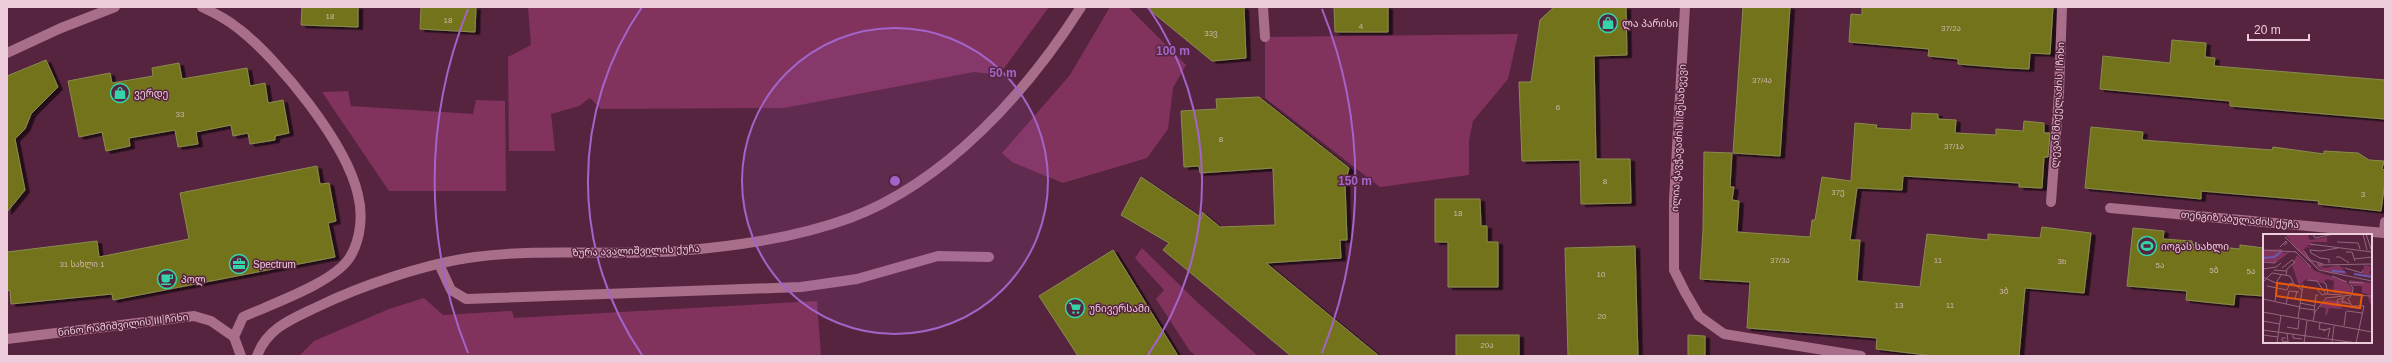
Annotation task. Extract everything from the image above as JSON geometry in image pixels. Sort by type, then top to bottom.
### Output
[{"type":"street","points":[[7,53],[61,28],[115,7]]},
{"type":"street","points":[[202,7],[238,28],[258,46],[307,102],[342,155],[358,194],[360,209],[360,229],[350,256],[341,267],[326,278],[242,317],[234,337],[241,356]]},
{"type":"street","name":"ზურა ავალიშვილის ქუჩა","points":[[257,356],[263,341],[291,319],[342,294],[439,264],[475,257],[540,253],[676,251],[732,246],[781,237],[852,217],[885,202],[936,169],[978,134],[1028,82],[1055,47],[1081,7]]},
{"type":"street","points":[[1263,7],[1265,37]]},
{"type":"street","name":"ილია ჭავჭავაძის I შესახვევი","points":[[1685,7],[1676,147],[1674,270],[1699,316],[1724,334],[1861,356]]},
{"type":"street","name":"ლევან მიქელაძის I ჩიხი","points":[[2051,202],[2059,93],[2062,7]]},
{"type":"street","name":"თენგიზ აბულაძის ქუჩა","points":[[2110,208],[2384,233],[2385,222]]},
{"type":"street","points":[[439,264],[450,290],[466,300],[801,287],[857,279],[938,256],[989,257]]},
{"type":"street","name":"ნინო რამიშვილის III ჩიხი","points":[[7,339],[194,316],[211,321],[234,337]]},
{"type":"shaded area","points":[[528,7],[1049,7],[999,75],[974,72],[784,108],[601,109],[590,98],[579,106],[551,114],[555,151],[509,151],[508,57],[531,45]]},
{"type":"shaded area","points":[[1110,7],[1128,7],[1186,65],[1173,88],[1168,129],[1147,158],[1063,183],[1012,162],[1002,153],[1070,75]]},
{"type":"shaded area","points":[[1518,34],[1508,79],[1473,121],[1469,140],[1469,175],[1380,187],[1265,98],[1265,37]]},
{"type":"shaded area","points":[[348,91],[351,106],[473,114],[476,100],[505,101],[506,191],[389,191],[322,92]]},
{"type":"shaded area","points":[[1142,248],[1197,302],[1258,356],[1196,356],[1190,351],[1156,299],[1164,290],[1135,258]]},
{"type":"shaded area","points":[[424,298],[443,315],[512,311],[514,318],[817,301],[821,356],[299,356],[314,341],[389,309]]},
{"type":"building","points":[[302,7],[358,7],[358,27],[301,25]]},
{"type":"building","points":[[421,7],[476,7],[475,32],[420,29]]},
{"type":"building","points":[[1146,7],[1244,7],[1246,58],[1212,61]]},
{"type":"building","points":[[1334,7],[1388,7],[1388,32],[1335,32]]},
{"type":"building","points":[[1554,7],[1626,7],[1627,55],[1594,56],[1596,159],[1630,159],[1631,203],[1581,204],[1580,160],[1522,161],[1519,82],[1531,82],[1540,20]]},
{"type":"building","points":[[1743,7],[1790,7],[1780,156],[1733,153]]},
{"type":"building","points":[[1862,7],[2053,7],[2050,54],[2030,53],[2029,69],[2007,68],[1958,64],[1958,59],[1928,56],[1929,49],[1849,42],[1851,14],[1862,15]]},
{"type":"building","points":[[2172,40],[2206,43],[2205,57],[2215,58],[2214,66],[2385,80],[2385,119],[2230,106],[2230,101],[2100,89],[2103,56],[2170,63]]},
{"type":"building","points":[[46,60],[58,87],[31,114],[25,129],[15,139],[25,190],[7,212],[7,76]]},
{"type":"building","points":[[179,63],[182,79],[247,68],[250,86],[265,83],[268,103],[283,100],[289,133],[275,136],[275,140],[250,144],[248,133],[233,136],[231,125],[196,132],[198,144],[178,147],[175,130],[129,138],[130,146],[106,151],[102,132],[79,137],[68,81],[110,73],[112,83],[153,76],[152,68]]},
{"type":"building","points":[[1259,97],[1349,168],[1345,183],[1347,240],[1340,240],[1341,258],[1266,263],[1379,356],[1291,356],[1163,250],[1169,243],[1121,215],[1141,177],[1202,218],[1202,212],[1220,227],[1275,225],[1273,168],[1200,173],[1199,166],[1184,167],[1181,111],[1217,109],[1216,99]]},
{"type":"building","points":[[1912,113],[1938,114],[1938,119],[1956,120],[1955,133],[1996,135],[1996,129],[2023,131],[2024,121],[2044,123],[2044,133],[2050,133],[2048,157],[2044,157],[2042,188],[2019,187],[2019,183],[1903,176],[1902,190],[1857,188],[1850,240],[1860,240],[1857,281],[1920,287],[1927,234],[1988,240],[1988,234],[2040,238],[2042,227],[2091,233],[2084,293],[2025,288],[2019,356],[1935,356],[1876,349],[1877,338],[1747,328],[1750,282],[1700,279],[1703,230],[1704,152],[1732,153],[1730,187],[1734,187],[1732,200],[1739,201],[1737,232],[1810,237],[1812,220],[1815,220],[1822,177],[1851,181],[1855,123],[1877,125],[1876,128],[1911,130]]},
{"type":"building","points":[[2091,127],[2143,132],[2142,140],[2272,150],[2273,147],[2324,154],[2324,151],[2358,153],[2369,160],[2384,161],[2382,169],[2385,170],[2385,181],[2381,211],[2318,204],[2319,201],[2201,191],[2201,199],[2085,188]]},
{"type":"building","points":[[317,166],[320,184],[329,183],[336,221],[328,223],[335,257],[113,300],[112,294],[11,304],[10,290],[7,291],[7,252],[97,241],[99,257],[189,239],[180,193]]},
{"type":"building","points":[[1435,199],[1480,199],[1481,226],[1487,226],[1487,242],[1498,242],[1498,287],[1448,287],[1448,242],[1435,242]]},
{"type":"building","points":[[2133,228],[2164,231],[2163,239],[2192,241],[2192,244],[2240,249],[2240,245],[2263,248],[2263,296],[2235,294],[2234,305],[2186,300],[2187,291],[2127,286]]},
{"type":"building","points":[[1635,246],[1638,356],[1568,356],[1565,248]]},
{"type":"building","points":[[1113,250],[1178,356],[1078,356],[1039,296]]},
{"type":"building","points":[[1456,335],[1519,335],[1519,356],[1456,356]]},
{"type":"building","points":[[1688,335],[1705,336],[1705,356],[1688,356]]},
{"type":"place","name":"ლა პარისი","points":[[1608,23]]},
{"type":"place","name":"ვერდე","points":[[120,93]]},
{"type":"place","name":"იოგას სახლი","points":[[2147,246]]},
{"type":"place","name":"Spectrum","points":[[239,264]]},
{"type":"place","name":"პოლ","points":[[167,279]]},
{"type":"place","name":"უნივერსამი","points":[[1075,308]]}]
